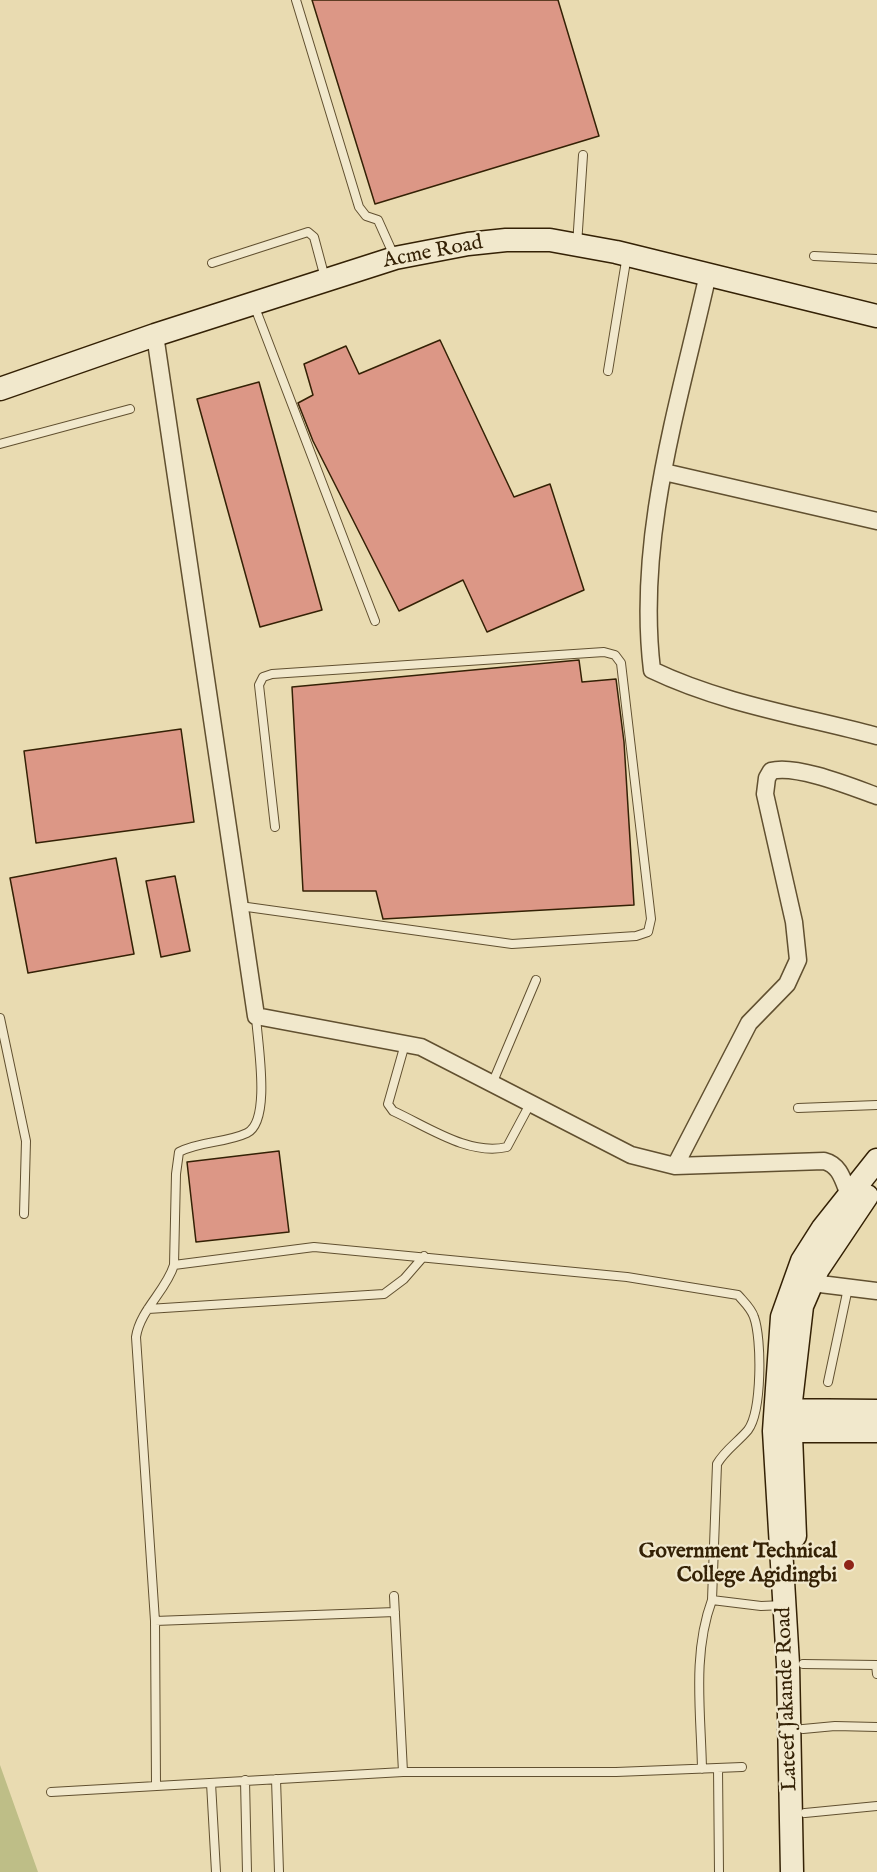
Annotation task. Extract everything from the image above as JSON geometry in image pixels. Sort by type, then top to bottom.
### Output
[{"type":"main road","name":"Acme Road","points":[[0,389],[155,335],[395,258],[468,244],[506,240],[550,240],[627,254],[877,315]]},
{"type":"main road","name":"Lateef Jakande Road","points":[[792,1872],[791,1743],[785,1605],[782,1317],[786,1299],[802,1261],[823,1228],[877,1160]]},
{"type":"main road","name":"Lateef Jakande Road","points":[[806,1872],[803,1664],[783,1420],[799,1320],[812,1283],[828,1254],[877,1182]]},
{"type":"main road","points":[[783,1420],[877,1411]]},
{"type":"main road","points":[[783,1420],[877,1431]]},
{"type":"street","points":[[708,274],[654,522],[648,584],[652,670],[679,683],[738,703],[877,736]]},
{"type":"street","points":[[155,335],[256,1016],[421,1047],[631,1155],[675,1166],[824,1161],[838,1168],[849,1195]]},
{"type":"street","points":[[664,472],[877,521]]},
{"type":"street","points":[[675,1166],[749,1023],[787,984],[798,960],[794,922],[765,794],[767,778],[771,771],[779,769],[797,772],[877,796]]},
{"type":"street","points":[[812,1283],[877,1291]]},
{"type":"lane","points":[[296,0],[358,207],[366,216],[378,220],[395,258]]},
{"type":"lane","points":[[577,245],[583,156]]},
{"type":"lane","points":[[212,263],[308,232],[314,237],[326,281]]},
{"type":"lane","points":[[608,371],[627,254]]},
{"type":"lane","points":[[814,256],[877,259]]},
{"type":"lane","points":[[254,305],[375,621]]},
{"type":"lane","points":[[0,444],[130,409]]},
{"type":"lane","points":[[240,906],[512,944],[636,936],[648,932],[651,919],[621,663],[615,655],[604,652],[272,674],[263,677],[260,685],[275,827]]},
{"type":"lane","points":[[492,1084],[536,980]]},
{"type":"lane","points":[[156,1785],[155,1621],[136,1356],[137,1328],[170,1277],[174,1265],[176,1174],[179,1152],[248,1132],[257,1121],[262,1100],[256,1016]]},
{"type":"lane","points":[[0,1018],[26,1141],[24,1214]]},
{"type":"lane","points":[[405,1044],[388,1104],[393,1111],[476,1149],[493,1150],[507,1146],[530,1104]]},
{"type":"lane","points":[[798,1108],[877,1104]]},
{"type":"lane","points":[[174,1265],[314,1247],[627,1277],[738,1295],[747,1305],[757,1329],[758,1397],[755,1416],[748,1430],[723,1454],[717,1464],[712,1600],[704,1621],[699,1650],[702,1769]]},
{"type":"lane","points":[[148,1309],[384,1294],[404,1279],[424,1256]]},
{"type":"lane","points":[[828,1382],[848,1288]]},
{"type":"lane","points":[[394,1596],[403,1772]]},
{"type":"lane","points":[[712,1600],[760,1606],[785,1605]]},
{"type":"lane","points":[[155,1621],[395,1612]]},
{"type":"lane","points":[[803,1664],[877,1665],[877,1674]]},
{"type":"lane","points":[[803,1729],[835,1726],[877,1727]]},
{"type":"lane","points":[[51,1792],[403,1772],[742,1767]]},
{"type":"lane","points":[[718,1768],[719,1872]]},
{"type":"lane","points":[[276,1779],[279,1872]]},
{"type":"lane","points":[[245,1780],[248,1872]]},
{"type":"lane","points":[[211,1783],[216,1872]]},
{"type":"lane","points":[[806,1813],[877,1806]]},
{"type":"green space","points":[[0,1765],[38,1872],[0,1872]]},
{"type":"building","points":[[312,0],[558,0],[599,136],[375,204]]},
{"type":"building","points":[[440,340],[514,497],[550,484],[584,590],[487,632],[463,580],[399,611],[313,441],[298,403],[313,395],[304,364],[346,346],[359,374]]},
{"type":"building","points":[[259,382],[322,610],[260,627],[197,399]]},
{"type":"building","points":[[579,660],[582,682],[616,679],[624,742],[634,905],[383,919],[376,891],[303,891],[292,687]]},
{"type":"building","points":[[181,729],[194,822],[36,843],[24,751]]},
{"type":"building","points":[[116,858],[134,954],[28,973],[10,878]]},
{"type":"building","points":[[175,876],[190,951],[161,957],[146,881]]},
{"type":"building","points":[[279,1151],[289,1232],[196,1242],[187,1162]]},
{"type":"place","name":"Government Technical College Agidingbi","points":[[849,1565]]}]
